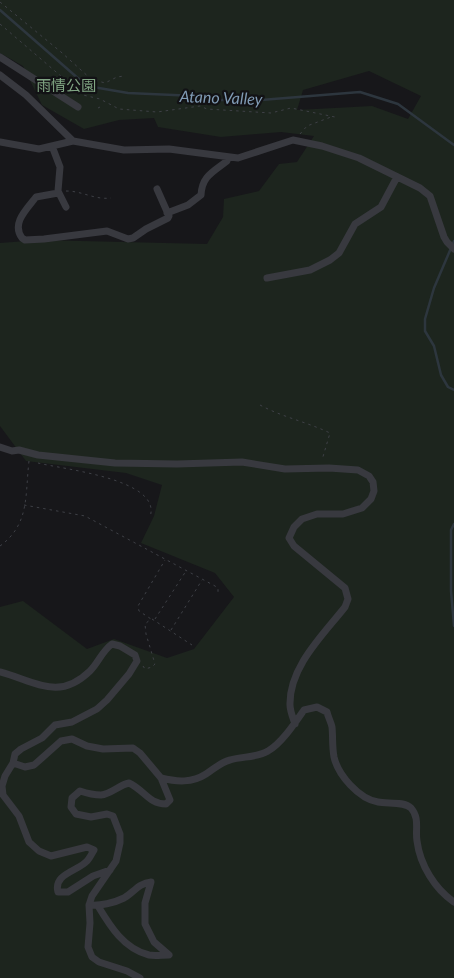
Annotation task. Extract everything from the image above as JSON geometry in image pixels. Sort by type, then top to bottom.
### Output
[{"type":"street","points":[[0,57],[78,107]]},
{"type":"street","points":[[0,75],[26,95],[73,141]]},
{"type":"street","points":[[0,142],[39,149],[73,141],[124,150],[169,149],[238,158],[293,140],[322,146],[359,158],[420,188],[430,196],[444,237],[452,247]]},
{"type":"street","points":[[52,146],[60,167],[58,192],[66,207]]},
{"type":"street","points":[[167,213],[188,205],[201,195],[204,179],[227,161],[228,157]]},
{"type":"street","points":[[267,278],[310,270],[330,260],[339,252],[356,224],[382,207],[397,177]]},
{"type":"street","points":[[58,192],[36,197],[18,222],[22,238],[25,240],[44,239],[107,231],[128,239],[133,238],[146,228],[168,218],[157,189]]},
{"type":"street","points":[[0,447],[38,455],[115,462],[177,464],[242,462],[285,469],[358,470],[369,476],[373,482],[374,491],[371,499],[362,508],[342,514],[317,514],[302,519],[294,528],[289,538],[294,546],[344,588],[348,599],[345,607],[303,661],[294,679],[290,706],[295,724]]},
{"type":"street","points":[[0,672],[50,688],[72,684],[93,668],[104,649],[112,644],[120,646],[135,655],[137,662],[129,674],[97,709],[78,719],[55,725],[42,738],[15,754],[13,763],[5,776],[2,786],[3,795],[19,816],[29,842],[39,851],[52,856],[87,847],[94,850],[87,861],[60,880],[58,892],[68,892],[93,876],[110,870]]},
{"type":"street","points":[[161,778],[188,781],[205,776],[219,764],[229,760],[268,752],[295,724],[304,710],[317,707],[327,712],[332,726],[331,742],[335,760],[347,782],[364,798],[372,801],[407,805],[412,809],[417,819],[417,842],[426,870],[444,896],[454,902]]},
{"type":"street","points":[[13,763],[25,766],[34,765],[61,740],[72,739],[87,746],[103,750],[133,748],[140,753],[161,778],[170,800],[166,804],[154,802],[139,788],[129,783],[102,795],[80,792],[72,798],[71,806],[76,814],[91,817],[107,814],[113,816],[120,834],[116,861],[92,896],[89,905],[88,946],[92,957],[99,962],[127,971],[140,978]]},
{"type":"street","points":[[89,905],[98,906],[124,898],[145,882],[151,882],[145,903],[145,924],[154,942],[169,955],[149,955],[133,948],[119,937],[98,906]]},
{"type":"path","points":[[0,2],[91,79],[105,83],[124,76]]},
{"type":"path","points":[[0,24],[83,96],[100,99],[119,109],[162,112],[200,106],[207,109],[271,113],[291,108],[335,117]]},
{"type":"path","points":[[297,142],[304,129],[332,117]]},
{"type":"path","points":[[58,192],[72,191],[96,198],[111,198]]},
{"type":"path","points":[[260,405],[268,410],[330,433],[320,468]]},
{"type":"path","points":[[0,546],[16,531],[23,517],[29,460],[94,474],[129,486],[147,498],[152,506],[150,517]]},
{"type":"path","points":[[24,505],[85,516],[203,579],[218,588],[218,592]]},
{"type":"path","points":[[165,559],[138,606],[139,611],[151,619],[155,619],[192,645]]},
{"type":"path","points":[[155,619],[186,570]]},
{"type":"path","points":[[171,630],[203,579]]},
{"type":"path","points":[[137,662],[145,669],[155,664],[146,634],[146,624],[151,619]]},
{"type":"green space","name":"雨情公園","points":[[0,0],[454,0],[454,978],[0,978],[0,607],[23,601],[87,649],[114,639],[167,658],[194,649],[234,597],[215,573],[141,543],[154,516],[162,485],[126,473],[26,461],[0,426],[0,243],[39,240],[207,244],[223,217],[224,199],[259,191],[279,164],[297,162],[314,136],[281,132],[221,137],[158,127],[154,118],[119,120],[84,129],[42,105],[23,66],[0,53]],"holes":[[[369,71],[421,96],[408,119],[372,106],[297,110],[303,90]]]},
{"type":"waterway","name":"Atano Valley","points":[[0,10],[80,80],[93,87],[128,93],[196,96],[213,100],[261,100],[360,92],[398,104],[454,145]]},
{"type":"waterway","points":[[454,241],[434,288],[425,319],[425,331],[434,346],[441,375],[448,387],[454,390]]},
{"type":"waterway","points":[[454,524],[451,530],[451,591],[454,626]]}]
